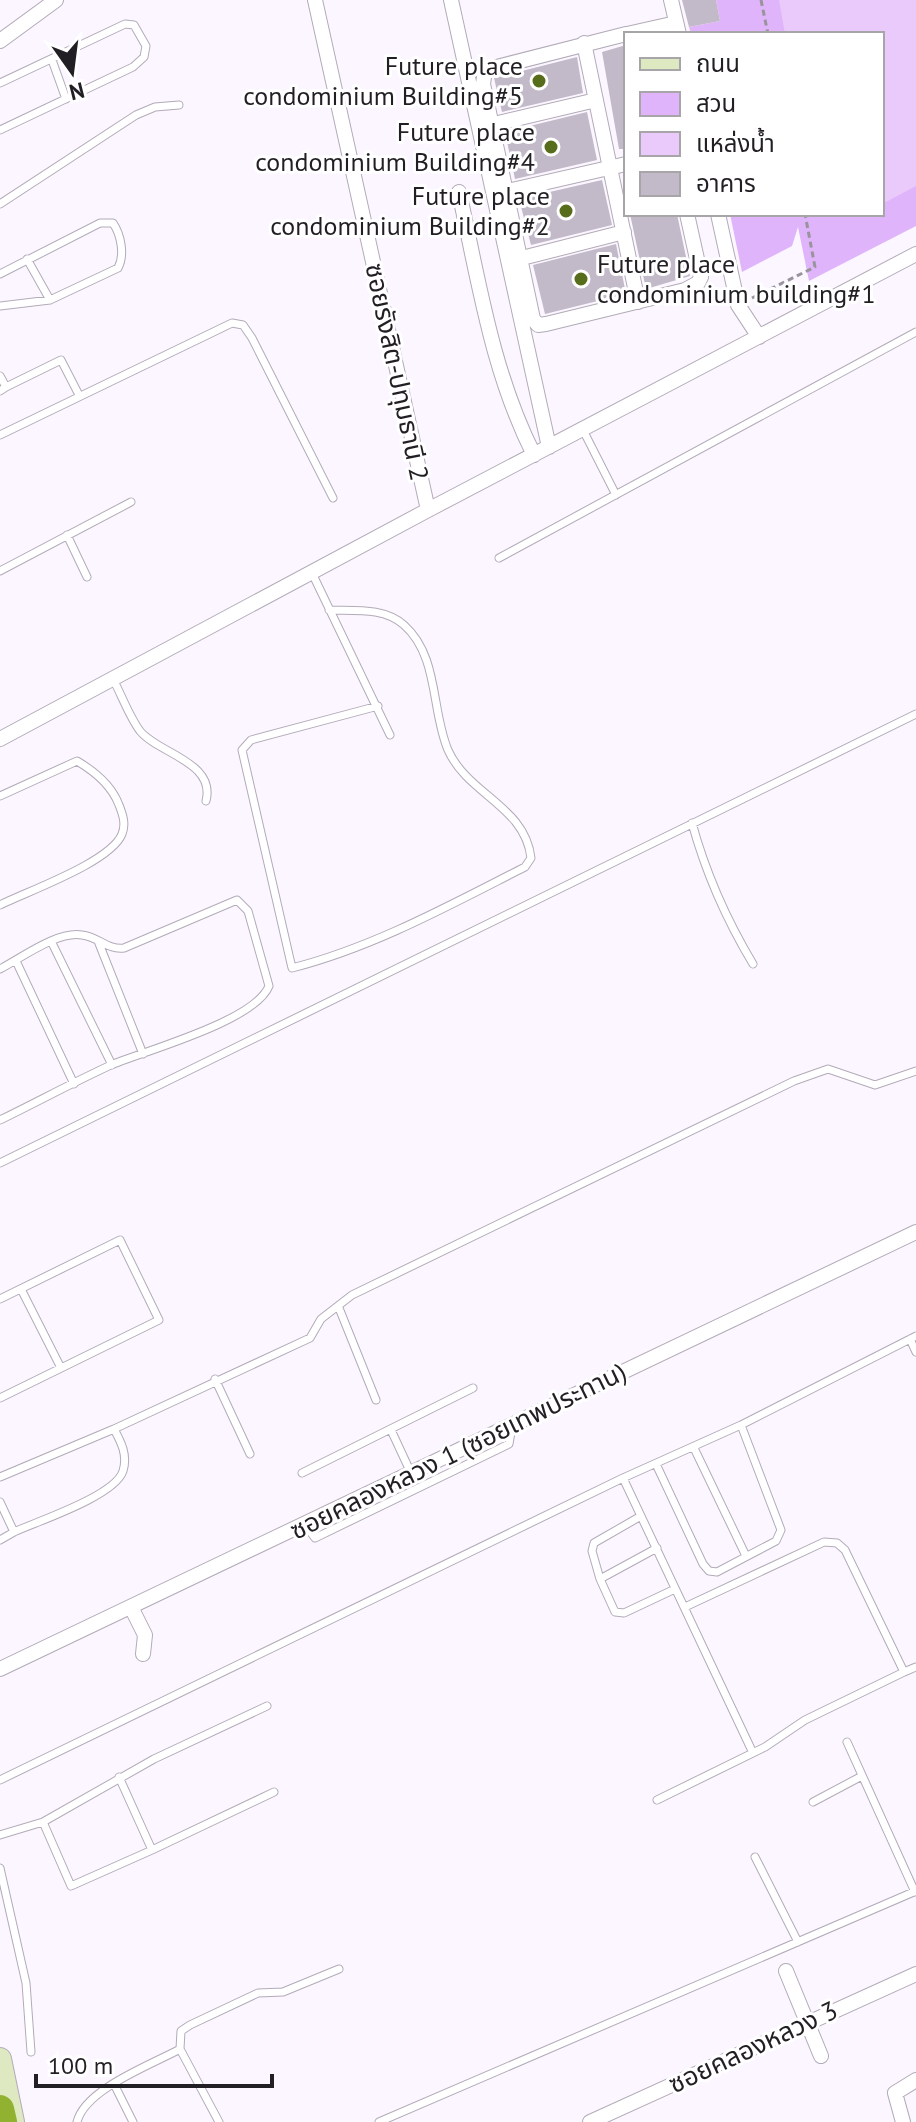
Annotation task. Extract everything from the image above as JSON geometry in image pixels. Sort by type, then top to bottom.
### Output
[{"type":"highway","points":[[0,2109],[3,2122]]},
{"type":"main road","points":[[0,2059],[13,2122]]},
{"type":"street","points":[[0,41],[56,0]]},
{"type":"street","name":"ซอยรังสิต-ปทุมธานี 2","points":[[315,0],[428,510]]},
{"type":"street","points":[[451,0],[549,447]]},
{"type":"street","points":[[645,32],[678,29],[671,0]]},
{"type":"street","points":[[624,35],[485,70],[483,84],[494,124],[533,319],[538,325],[685,290],[698,283],[701,277],[687,216]]},
{"type":"street","points":[[584,43],[638,302]]},
{"type":"street","points":[[494,124],[596,100]]},
{"type":"street","points":[[508,191],[624,165]]},
{"type":"street","points":[[459,192],[496,363],[514,415],[534,455]]},
{"type":"street","points":[[718,216],[738,305],[759,337]]},
{"type":"street","points":[[522,258],[624,232]]},
{"type":"street","points":[[0,739],[916,254]]},
{"type":"street","name":"ซอยคลองหลวง 1 (ซอยเทพประทาน)","points":[[0,1669],[916,1232]]},
{"type":"street","points":[[131,1607],[145,1635],[143,1654]]},
{"type":"street","points":[[786,1971],[821,2056]]},
{"type":"street","name":"ซอยคลองหลวง 3","points":[[590,2122],[916,1974]]},
{"type":"street","points":[[903,2122],[895,2093],[916,2080]]},
{"type":"lane","points":[[0,83],[125,24],[134,25],[146,46],[144,57],[133,67],[0,130]]},
{"type":"lane","points":[[52,60],[66,99]]},
{"type":"lane","points":[[0,204],[136,115],[155,107],[179,105]]},
{"type":"lane","points":[[0,274],[100,223],[113,223],[118,230],[123,259],[118,268],[50,300],[0,306]]},
{"type":"lane","points":[[27,259],[50,300]]},
{"type":"lane","points":[[0,435],[218,327],[232,323],[243,325],[333,498]]},
{"type":"lane","points":[[499,558],[916,332]]},
{"type":"lane","points":[[0,376],[3,389],[61,360],[79,395]]},
{"type":"lane","points":[[583,430],[616,495]]},
{"type":"lane","points":[[0,571],[131,502]]},
{"type":"lane","points":[[67,535],[87,577]]},
{"type":"lane","points":[[312,573],[390,735]]},
{"type":"lane","points":[[329,610],[371,611],[393,616],[419,641],[448,749],[469,783],[501,805],[522,826],[531,858],[525,867],[449,907],[318,961],[292,968],[242,750],[251,740],[378,706]]},
{"type":"lane","points":[[112,677],[140,730],[151,742],[183,759],[200,775],[206,785],[206,801]]},
{"type":"lane","points":[[0,1163],[916,714]]},
{"type":"lane","points":[[0,796],[77,761],[94,771],[118,800],[125,820],[121,836],[104,855],[0,905]]},
{"type":"lane","points":[[692,823],[704,866],[731,927],[753,964]]},
{"type":"lane","points":[[0,969],[64,936],[97,939],[108,947],[124,948],[237,900],[248,911],[269,986],[265,997],[207,1028],[112,1065],[0,1120]]},
{"type":"lane","points":[[97,939],[143,1054]]},
{"type":"lane","points":[[52,943],[112,1065]]},
{"type":"lane","points":[[16,961],[74,1084]]},
{"type":"lane","points":[[0,1477],[114,1429],[215,1379],[310,1338],[321,1319],[352,1295],[794,1081],[828,1069],[875,1085],[916,1071]]},
{"type":"lane","points":[[0,1299],[120,1240],[159,1320],[0,1398]]},
{"type":"lane","points":[[21,1289],[61,1368]]},
{"type":"lane","points":[[339,1308],[376,1400]]},
{"type":"lane","points":[[0,1780],[623,1478],[694,1448],[913,1338],[916,1352]]},
{"type":"lane","points":[[215,1379],[250,1454]]},
{"type":"lane","points":[[302,1473],[473,1388]]},
{"type":"lane","points":[[304,1524],[315,1538],[509,1444],[512,1425]]},
{"type":"lane","points":[[656,1464],[709,1571],[717,1572],[776,1541],[781,1530],[741,1425]]},
{"type":"lane","points":[[0,1540],[109,1488],[123,1472],[125,1451],[114,1429]]},
{"type":"lane","points":[[391,1430],[411,1473]]},
{"type":"lane","points":[[694,1448],[746,1556]]},
{"type":"lane","points":[[623,1478],[753,1753]]},
{"type":"lane","points":[[0,1502],[14,1532]]},
{"type":"lane","points":[[641,1516],[594,1543],[592,1551],[600,1579],[619,1614],[675,1589]]},
{"type":"lane","points":[[685,1607],[824,1542],[837,1543],[845,1550],[904,1672]]},
{"type":"lane","points":[[600,1579],[657,1548]]},
{"type":"lane","points":[[657,1800],[753,1753],[805,1720],[916,1667]]},
{"type":"lane","points":[[0,1835],[43,1822],[119,1777],[267,1706]]},
{"type":"lane","points":[[379,2122],[916,1891],[847,1742]]},
{"type":"lane","points":[[813,1802],[862,1776]]},
{"type":"lane","points":[[119,1777],[152,1850]]},
{"type":"lane","points":[[43,1822],[71,1886],[274,1792]]},
{"type":"lane","points":[[755,1857],[798,1942]]},
{"type":"lane","points":[[0,1868],[26,1983],[31,2052]]},
{"type":"lane","points":[[219,2122],[180,2049],[181,2031],[258,1993],[283,1992],[339,1969]]},
{"type":"lane","points":[[77,2122],[82,2106],[114,2084],[180,2049]]},
{"type":"lane","points":[[114,2084],[133,2122]]},
{"type":"path","points":[[761,0],[768,32]]},
{"type":"path","points":[[738,305],[815,267],[805,216]]},
{"type":"green space","points":[[716,0],[916,0],[916,226],[809,281],[798,227],[792,246],[742,272],[730,216],[884,216],[884,32],[690,32],[689,27],[720,21]]},
{"type":"water","points":[[779,0],[916,0],[916,186],[884,203],[884,32],[785,32]]},
{"type":"building","points":[[682,0],[716,0],[720,21],[689,27]]},
{"type":"building","points":[[624,46],[624,149],[619,149],[602,52]]},
{"type":"building","name":"Future place condominium Building#5","points":[[577,57],[583,93],[502,112],[494,78]]},
{"type":"building","name":"Future place condominium Building#4","points":[[587,112],[597,160],[515,179],[505,132]]},
{"type":"building","name":"Future place condominium Building#2","points":[[602,180],[612,225],[531,245],[519,199]]},
{"type":"building","points":[[630,216],[677,216],[690,276],[646,289]]},
{"type":"building","name":"Future place condominium building#1","points":[[616,244],[626,294],[545,314],[533,265]]},
{"type":"place","name":"Future place condominium Building#5","points":[[539,81]]},
{"type":"place","name":"Future place condominium Building#4","points":[[551,147]]},
{"type":"place","name":"Future place condominium Building#2","points":[[566,211]]},
{"type":"place","name":"Future place condominium building#1","points":[[581,279]]}]
